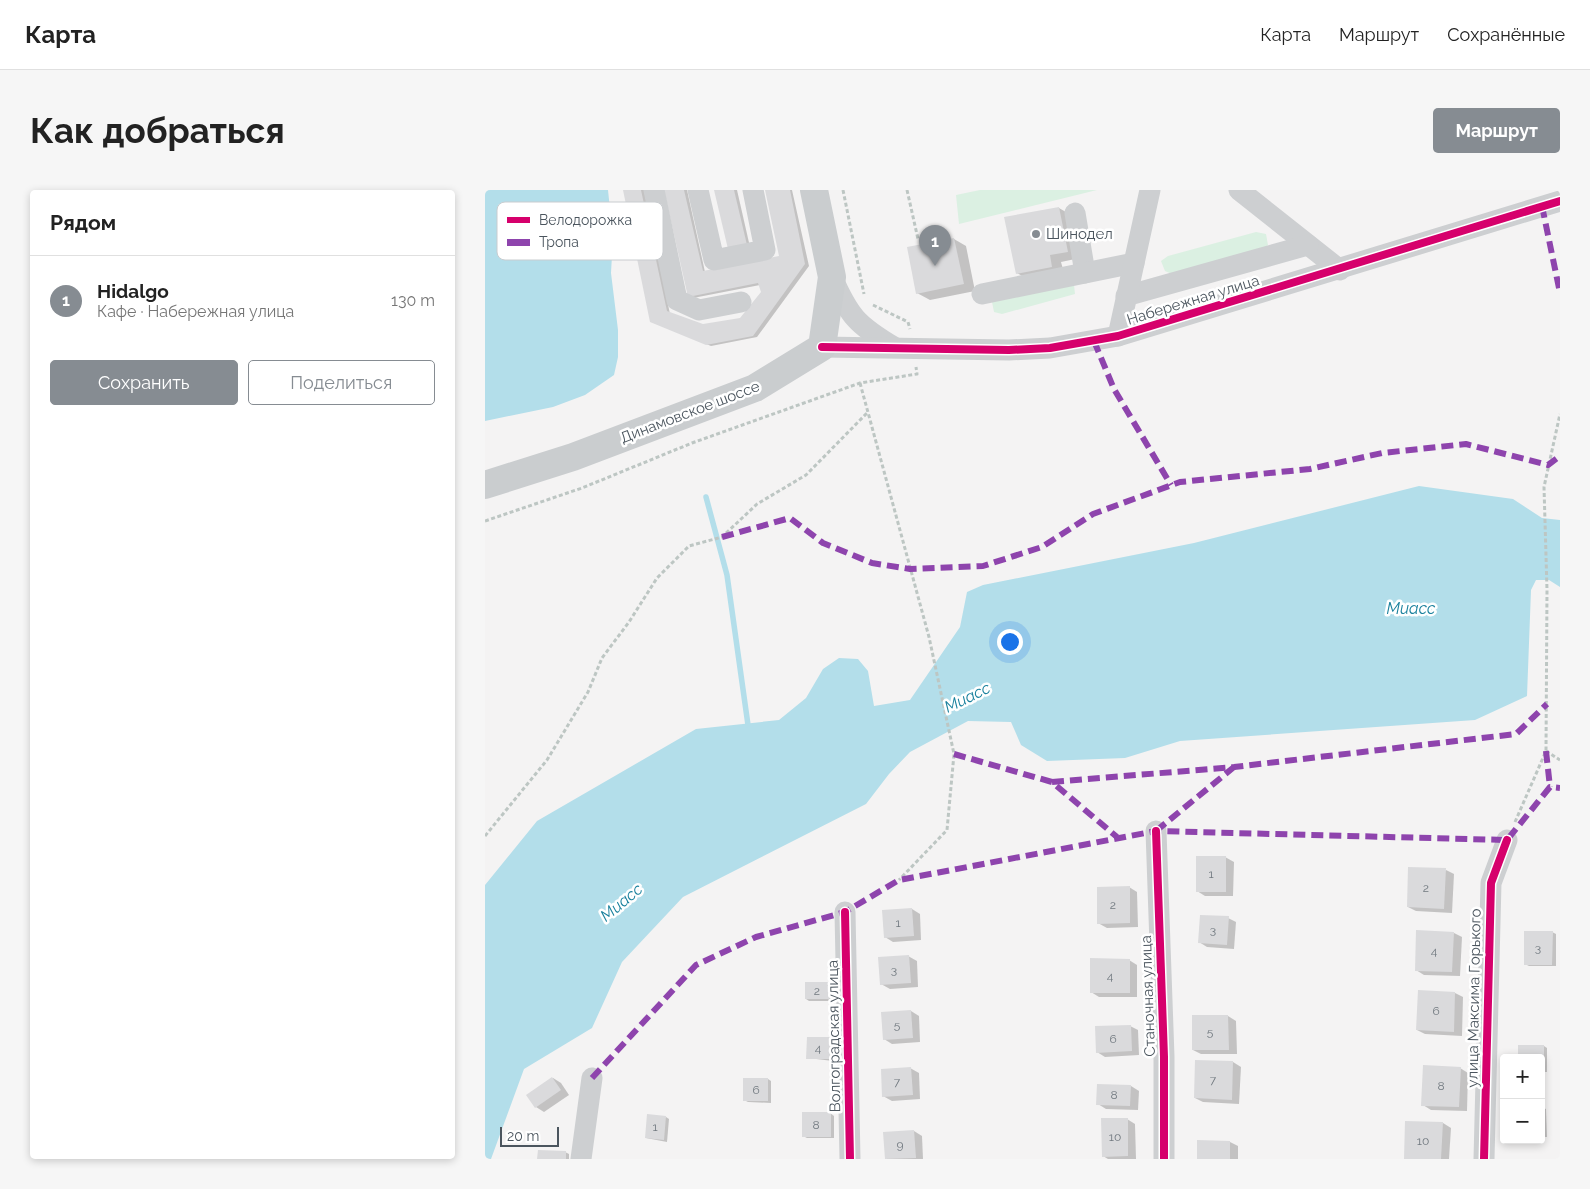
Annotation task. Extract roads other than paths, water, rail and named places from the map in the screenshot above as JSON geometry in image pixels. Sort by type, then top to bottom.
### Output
[{"type":"main road","points":[[814,190],[832,277],[822,347]]},
{"type":"main road","name":"Динамовское шоссе","points":[[485,486],[573,457],[755,388],[822,347]]},
{"type":"street","points":[[699,190],[714,260],[765,250],[753,190]]},
{"type":"street","points":[[1119,336],[1150,190]]},
{"type":"street","points":[[1239,190],[1340,270]]},
{"type":"street","name":"Набережная улица","points":[[822,347],[1017,350],[1050,348],[1119,336],[1340,270],[1560,201]]},
{"type":"street","points":[[1075,213],[1085,273]]},
{"type":"street","points":[[663,233],[677,300],[699,310],[741,302]]},
{"type":"street","points":[[1126,296],[1308,244]]},
{"type":"street","points":[[981,294],[1135,263]]},
{"type":"street","points":[[832,277],[844,305],[866,330],[903,348]]},
{"type":"street","name":"Станочная улица","points":[[1156,831],[1165,1057],[1164,1159]]},
{"type":"street","name":"улица Максима Горького","points":[[1484,1159],[1491,883],[1507,840]]},
{"type":"street","name":"Волгоградская улица","points":[[845,912],[850,1159]]},
{"type":"street","points":[[581,1159],[592,1078]]},
{"type":"water","points":[[485,190],[608,190],[609,202],[497,202],[497,260],[612,260],[611,273],[618,330],[618,357],[614,375],[585,395],[553,407],[485,421]]},
{"type":"water","name":"Миасс","points":[[1419,486],[1513,499],[1542,518],[1560,520],[1560,587],[1549,580],[1536,580],[1531,590],[1527,696],[1475,720],[1180,741],[1125,758],[1047,761],[1021,745],[1011,722],[968,721],[910,752],[889,774],[866,804],[683,897],[622,962],[592,1028],[524,1069],[491,1159],[485,1159],[485,885],[537,821],[696,729],[779,720],[806,698],[823,669],[839,658],[858,659],[868,671],[874,706],[910,700],[960,627],[967,592],[983,585],[1194,543]]},
{"type":"waterway","points":[[706,497],[727,575],[748,725]]},
{"type":"place","name":"Шинодел","points":[[1036,234]]},
{"type":"place","name":"Hidalgo","points":[[935,266]]}]
